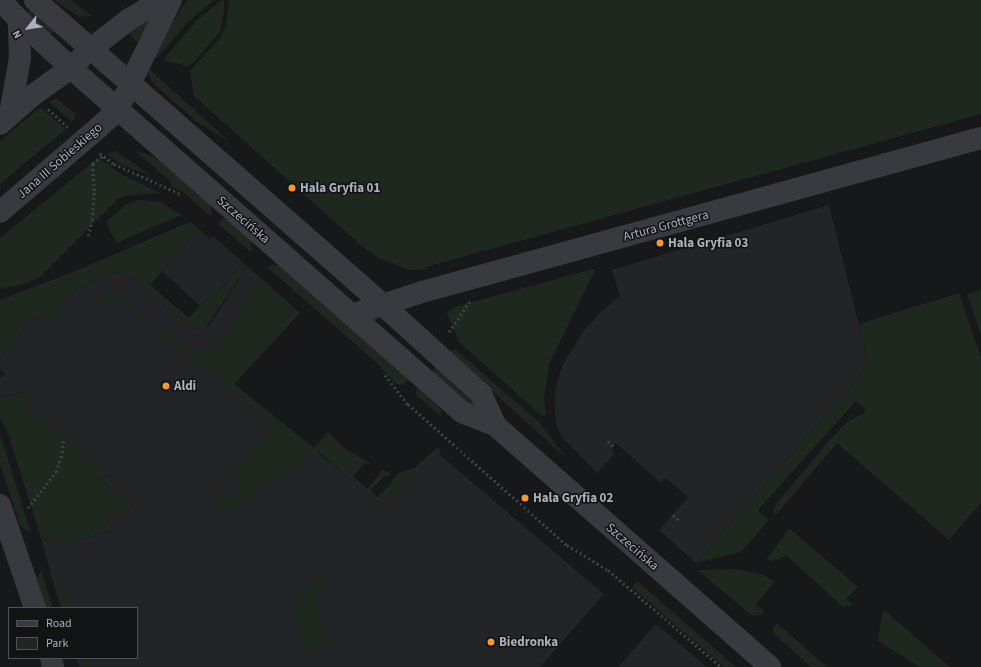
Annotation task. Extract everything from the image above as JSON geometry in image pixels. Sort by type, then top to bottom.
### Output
[{"type":"street","name":"Szczecińska","points":[[0,0],[19,20],[71,68],[462,412],[496,426],[770,667]]},
{"type":"street","name":"Szczecińska","points":[[35,0],[131,82],[382,304],[481,394],[496,426]]},
{"type":"street","points":[[5,119],[33,95],[71,68],[92,48],[128,20],[161,0]]},
{"type":"street","points":[[119,109],[171,0]]},
{"type":"street","points":[[5,119],[20,58],[19,20]]},
{"type":"street","name":"Jana III Sobieskiego","points":[[0,212],[119,109]]},
{"type":"street","name":"Artura Grottgera","points":[[352,315],[382,304],[981,138]]},
{"type":"street","points":[[0,505],[35,607]]},
{"type":"path","points":[[33,95],[114,164],[166,186],[184,197]]},
{"type":"path","points":[[88,236],[92,220],[94,191],[92,163],[103,156]]},
{"type":"path","points":[[449,332],[473,295]]},
{"type":"path","points":[[382,372],[402,398],[567,545],[608,570],[721,667]]},
{"type":"path","points":[[28,508],[56,472],[62,453],[63,438]]},
{"type":"path","points":[[608,441],[613,446]]},
{"type":"path","points":[[673,515],[679,520]]},
{"type":"shaded area","points":[[829,205],[869,365],[696,563],[659,530],[688,497],[666,478],[661,483],[616,443],[611,449],[615,453],[597,473],[562,437],[556,423],[555,390],[562,366],[584,330],[603,310],[620,296],[612,270]]},
{"type":"shaded area","points":[[199,229],[240,266],[219,290],[214,291],[200,306],[162,271]]},
{"type":"shaded area","points":[[247,266],[300,313],[234,384],[378,502],[434,450],[604,594],[540,667],[80,667],[77,659],[138,659],[138,607],[61,607],[41,538],[47,540],[78,541],[98,535],[109,531],[111,526],[107,518],[124,511],[127,517],[136,509],[101,481],[106,474],[26,408],[34,398],[22,392],[0,398],[0,378],[5,374],[0,368],[0,358],[35,315],[47,324],[76,289],[109,274],[120,274],[131,278],[191,328],[199,330],[209,326]],"holes":[[[323,571],[331,588],[315,599]]]},
{"type":"shaded area","points":[[656,624],[707,667],[618,667]]},
{"type":"green space","points":[[54,0],[71,0],[92,16],[79,17]]},
{"type":"green space","points":[[187,0],[214,0],[187,23],[156,59],[152,56]]},
{"type":"green space","points":[[224,0],[224,11],[220,32],[192,64],[187,66],[163,60],[196,21],[220,1]]},
{"type":"green space","points":[[229,0],[981,0],[981,114],[425,267],[427,269],[410,270],[379,258],[364,248],[194,96],[190,71],[221,37],[226,25]]},
{"type":"green space","points":[[30,10],[53,29],[53,33],[49,34],[27,14]]},
{"type":"green space","points":[[151,13],[150,27],[137,42],[127,32]]},
{"type":"green space","points":[[148,68],[229,141],[197,122],[155,85],[149,77]]},
{"type":"green space","points":[[56,98],[76,114],[72,122],[49,102]]},
{"type":"green space","points":[[40,107],[66,129],[0,184],[0,141]]},
{"type":"green space","points":[[116,151],[151,176],[122,165],[107,154]]},
{"type":"green space","points":[[135,151],[148,154],[163,163],[210,204],[212,212],[210,216],[183,192],[173,187],[169,180]]},
{"type":"green space","points":[[98,158],[123,175],[160,193],[129,195],[119,198],[40,277],[25,284],[0,289],[0,238]]},
{"type":"green space","points":[[139,200],[161,202],[181,215],[116,243],[106,222],[128,203]]},
{"type":"green space","points":[[222,219],[228,220],[251,240],[252,253],[218,224]]},
{"type":"green space","points":[[190,222],[199,229],[150,285],[189,318],[214,291],[220,290],[240,266],[209,239],[213,236],[247,266],[206,327],[199,330],[191,328],[131,278],[113,273],[76,289],[47,325],[35,315],[0,358],[0,300],[73,272]]},
{"type":"green space","points":[[272,265],[280,266],[409,379],[403,385],[396,384],[377,363],[268,268]]},
{"type":"green space","points":[[593,269],[595,270],[549,364],[544,397],[546,415],[542,416],[459,342],[447,313],[454,307]]},
{"type":"green space","points":[[261,278],[300,313],[234,384],[314,448],[328,432],[344,448],[370,463],[368,464],[366,462],[353,476],[367,489],[382,470],[391,473],[387,477],[385,475],[371,490],[377,497],[392,483],[391,481],[399,473],[415,468],[438,447],[439,448],[441,452],[381,506],[318,451],[224,514],[215,502],[214,497],[221,489],[235,499],[242,490],[229,479],[273,427],[261,416],[262,415],[135,312],[139,308],[187,346],[205,351],[217,345]]},
{"type":"green space","points":[[981,290],[981,336],[967,294]]},
{"type":"green space","points":[[114,291],[121,293],[132,302],[128,306],[114,296],[103,309],[96,304],[97,298]]},
{"type":"green space","points":[[959,293],[981,358],[981,503],[949,540],[837,443],[776,515],[773,510],[776,504],[827,443],[848,421],[863,414],[866,410],[856,401],[758,510],[769,520],[741,552],[696,563],[869,365],[859,324]]},
{"type":"green space","points":[[455,349],[540,423],[566,458],[449,352]]},
{"type":"green space","points":[[436,368],[484,413],[482,415],[432,372]]},
{"type":"green space","points":[[418,387],[441,410],[441,417],[416,395]]},
{"type":"green space","points":[[22,392],[35,397],[27,408],[106,473],[101,481],[136,509],[127,517],[124,512],[107,518],[111,525],[109,531],[72,543],[57,543],[41,538],[7,430],[0,418],[0,398]]},
{"type":"green space","points":[[0,434],[31,533],[20,525],[0,464]]},
{"type":"green space","points":[[790,529],[858,587],[846,599],[853,605],[843,607],[787,556],[771,561],[767,559]]},
{"type":"green space","points":[[49,569],[72,600],[75,607],[61,607]]},
{"type":"green space","points":[[737,569],[764,575],[775,582],[756,604],[764,611],[762,614],[752,616],[698,570]]},
{"type":"green space","points":[[41,570],[53,607],[46,607],[37,579]]},
{"type":"green space","points":[[323,570],[331,588],[315,599],[332,649],[307,657],[291,607]]},
{"type":"green space","points":[[637,581],[735,666],[724,667],[632,587]]},
{"type":"green space","points":[[884,610],[950,667],[920,667],[878,641],[882,614]]},
{"type":"green space","points":[[777,623],[827,667],[811,667],[774,634],[773,628]]},
{"type":"green space","points":[[77,659],[90,659],[93,667],[80,667]]},
{"type":"place","name":"Hala Gryfia 01","points":[[292,188]]},
{"type":"place","name":"Hala Gryfia 03","points":[[660,243]]},
{"type":"place","name":"Aldi","points":[[166,386]]},
{"type":"place","name":"Hala Gryfia 02","points":[[525,498]]},
{"type":"place","name":"Biedronka","points":[[491,642]]}]
